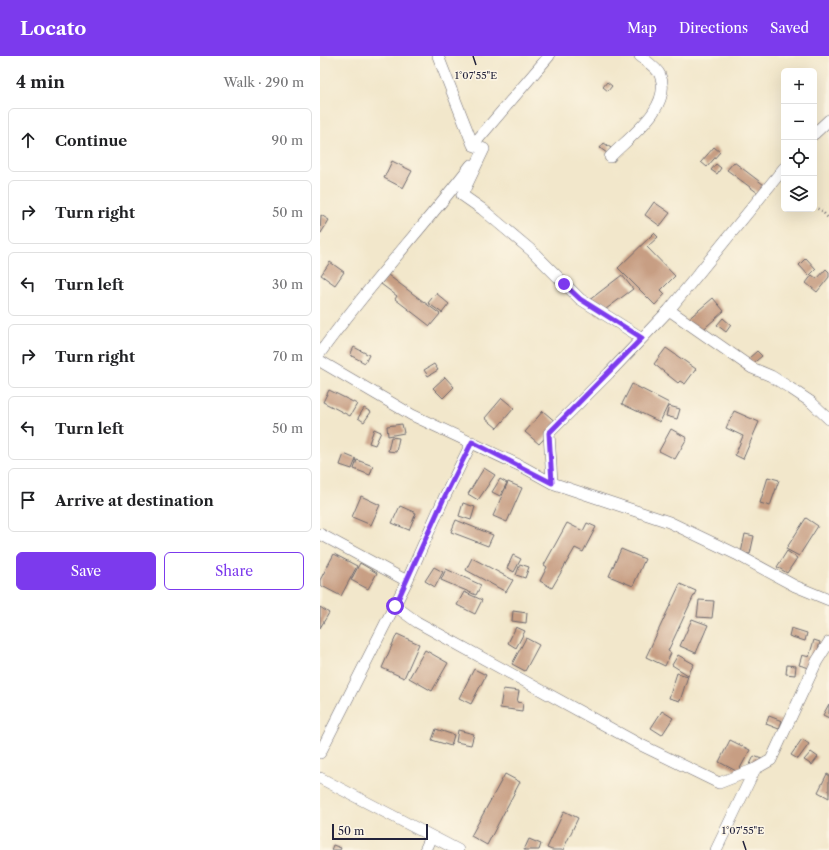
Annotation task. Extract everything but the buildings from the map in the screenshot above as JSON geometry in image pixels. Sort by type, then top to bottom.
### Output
[{"type":"street","points":[[438,56],[473,145],[484,149]]},
{"type":"street","points":[[473,145],[549,56]]},
{"type":"street","points":[[610,157],[652,115],[661,99],[663,86],[660,74],[640,56]]},
{"type":"street","points":[[817,131],[829,120]]},
{"type":"street","points":[[484,149],[462,195],[482,209],[532,251],[580,299],[642,338]]},
{"type":"street","points":[[320,353],[350,311],[440,205],[484,149]]},
{"type":"street","points":[[552,483],[549,433],[669,310],[781,172]]},
{"type":"street","points":[[669,310],[752,368],[771,376],[790,388],[810,402],[829,419]]},
{"type":"street","points":[[320,361],[412,415],[472,442],[552,483],[669,522],[736,554],[795,586],[829,600]]},
{"type":"street","points":[[320,753],[395,606],[444,498],[472,442]]},
{"type":"street","points":[[320,534],[407,581]]},
{"type":"street","points":[[395,606],[417,622],[639,744],[718,783],[755,770],[771,760],[817,660],[829,642]]},
{"type":"street","points":[[716,850],[755,770]]},
{"type":"street","points":[[320,778],[384,810],[431,837],[458,850]]},
{"type":"street","points":[[425,850],[431,837]]},
{"type":"path","points":[[817,208],[822,211],[829,219]]},
{"type":"route","points":[[395,606],[444,498],[472,442],[552,483],[549,433],[642,338],[580,299],[564,284]]}]
